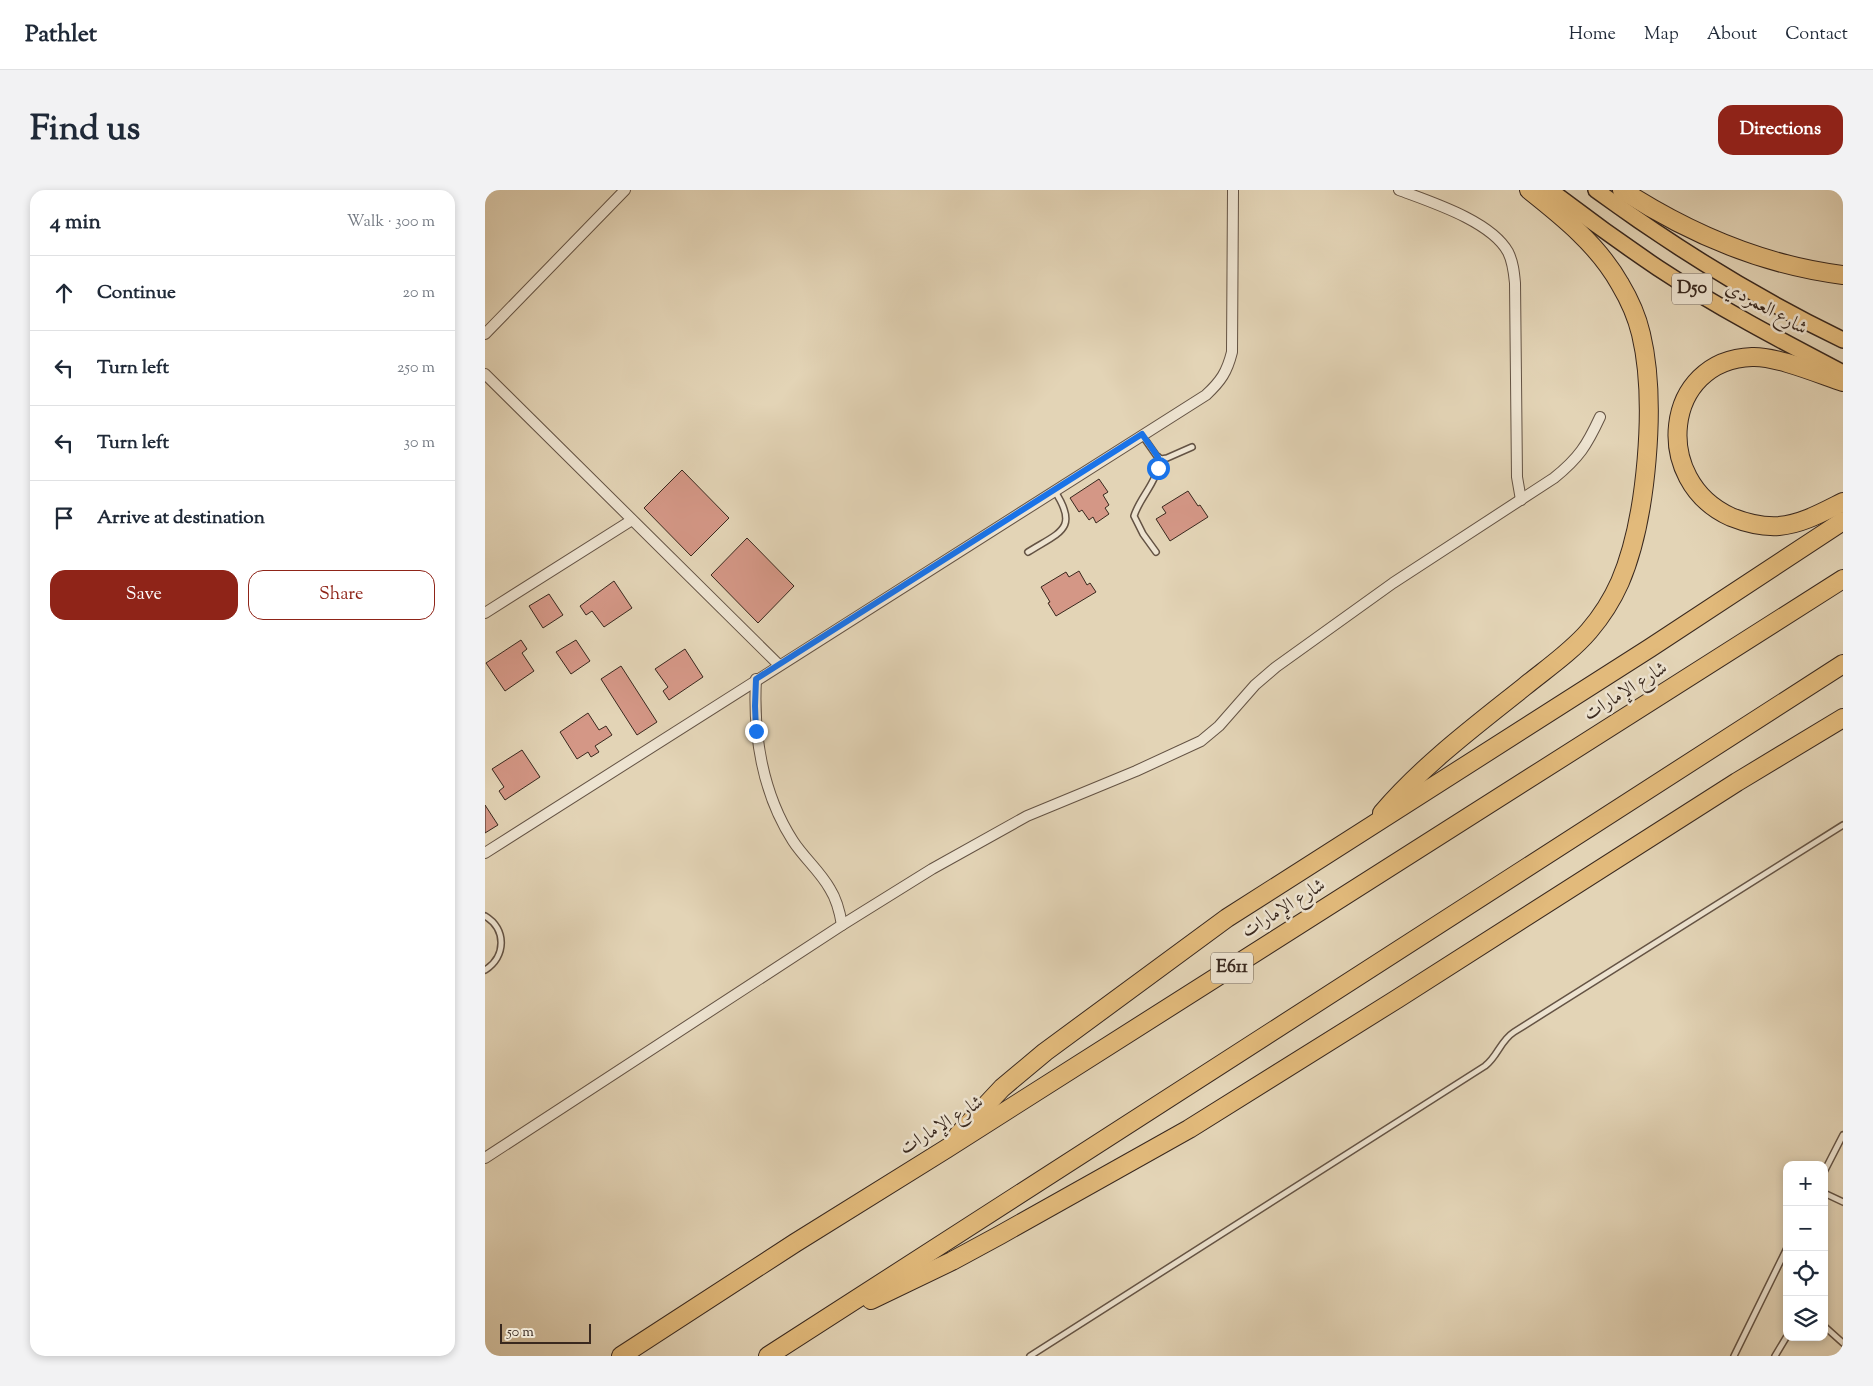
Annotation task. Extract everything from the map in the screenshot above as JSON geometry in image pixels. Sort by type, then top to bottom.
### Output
[{"type":"highway","points":[[1371,827],[1413,781],[1584,636],[1598,620],[1614,595],[1629,555],[1643,486],[1648,417],[1648,375],[1641,333],[1636,316],[1621,284],[1601,255],[1583,236],[1529,190]]},
{"type":"highway","points":[[1622,190],[1673,221],[1729,247],[1783,264],[1843,275]]},
{"type":"highway","points":[[1843,382],[1768,358],[1739,358],[1724,363],[1700,379],[1683,404],[1679,418],[1677,449],[1687,478],[1696,490],[1709,503],[1725,514],[1742,521],[1760,525],[1779,526],[1815,516],[1843,502]]},
{"type":"highway","points":[[946,1149],[989,1101],[1045,1052],[1227,918],[1641,654],[1843,521]]},
{"type":"highway","name":"شارع الإمارات","points":[[621,1356],[787,1248],[1843,579]]},
{"type":"highway","points":[[768,1356],[1843,664]]},
{"type":"highway","points":[[805,1332],[952,1261],[1189,1128],[1405,994],[1737,782],[1843,718]]},
{"type":"main road","name":"شارع العمردي","points":[[1550,190],[1607,232],[1703,296],[1780,340],[1843,372]]},
{"type":"main road","name":"شارع العمردي","points":[[1596,190],[1696,258],[1769,302],[1843,340]]},
{"type":"street","points":[[485,334],[625,190]]},
{"type":"street","points":[[485,853],[756,679],[1206,395],[1219,383],[1228,368],[1232,352],[1233,190]]},
{"type":"street","points":[[1399,190],[1437,204],[1477,224],[1497,238],[1511,258],[1515,282],[1517,477],[1521,500]]},
{"type":"street","points":[[485,374],[779,665]]},
{"type":"street","points":[[485,1158],[842,925],[932,869],[1027,816],[1136,771],[1201,741],[1219,726],[1255,685],[1276,667],[1393,583],[1554,478],[1578,458],[1600,417]]},
{"type":"street","points":[[485,613],[632,520]]},
{"type":"street","points":[[756,679],[756,731],[768,785],[778,814],[793,841],[830,889],[838,906],[842,925]]},
{"type":"lane","points":[[1142,434],[1158,457],[1164,459],[1192,447]]},
{"type":"lane","points":[[1156,552],[1143,534],[1134,516],[1138,505],[1157,474],[1158,457]]},
{"type":"lane","points":[[1029,552],[1061,531],[1066,523],[1065,509],[1054,490]]},
{"type":"lane","points":[[1030,1356],[1485,1066],[1493,1059],[1503,1042],[1514,1032],[1843,825]]},
{"type":"lane","points":[[485,916],[496,927],[501,944],[499,957],[496,962],[485,970]]},
{"type":"lane","points":[[1828,1164],[1843,1135]]},
{"type":"lane","points":[[1828,1195],[1843,1202]]},
{"type":"lane","points":[[1734,1356],[1786,1251]]},
{"type":"lane","points":[[1828,1329],[1843,1342]]},
{"type":"lane","points":[[1775,1356],[1784,1341]]},
{"type":"building","points":[[682,470],[729,518],[691,556],[644,508]]},
{"type":"building","points":[[1099,479],[1108,492],[1103,495],[1109,505],[1105,508],[1109,514],[1096,523],[1093,517],[1089,520],[1082,510],[1079,512],[1070,498]]},
{"type":"building","points":[[1188,491],[1208,517],[1170,541],[1156,519],[1166,513],[1162,507]]},
{"type":"building","points":[[747,538],[794,586],[758,623],[711,575]]},
{"type":"building","points":[[1079,571],[1087,585],[1090,583],[1096,592],[1056,616],[1041,587],[1066,572],[1069,577]]},
{"type":"building","points":[[614,581],[632,608],[604,627],[592,611],[586,615],[580,606]]},
{"type":"building","points":[[549,594],[563,615],[543,628],[529,606]]},
{"type":"building","points":[[521,640],[527,649],[522,653],[534,671],[505,691],[486,663]]},
{"type":"building","points":[[576,640],[590,661],[571,674],[556,652]]},
{"type":"building","points":[[685,649],[703,677],[669,700],[663,691],[668,687],[655,669]]},
{"type":"building","points":[[621,666],[657,722],[637,735],[601,679]]},
{"type":"building","points":[[588,713],[599,730],[606,726],[612,735],[595,746],[599,752],[591,757],[588,752],[577,759],[560,732]]},
{"type":"building","points":[[522,750],[540,777],[505,800],[499,791],[504,787],[492,769]]},
{"type":"building","points":[[485,805],[498,825],[485,833]]},
{"type":"route","points":[[756,731],[756,679],[1142,434],[1158,457],[1158,468]]}]
